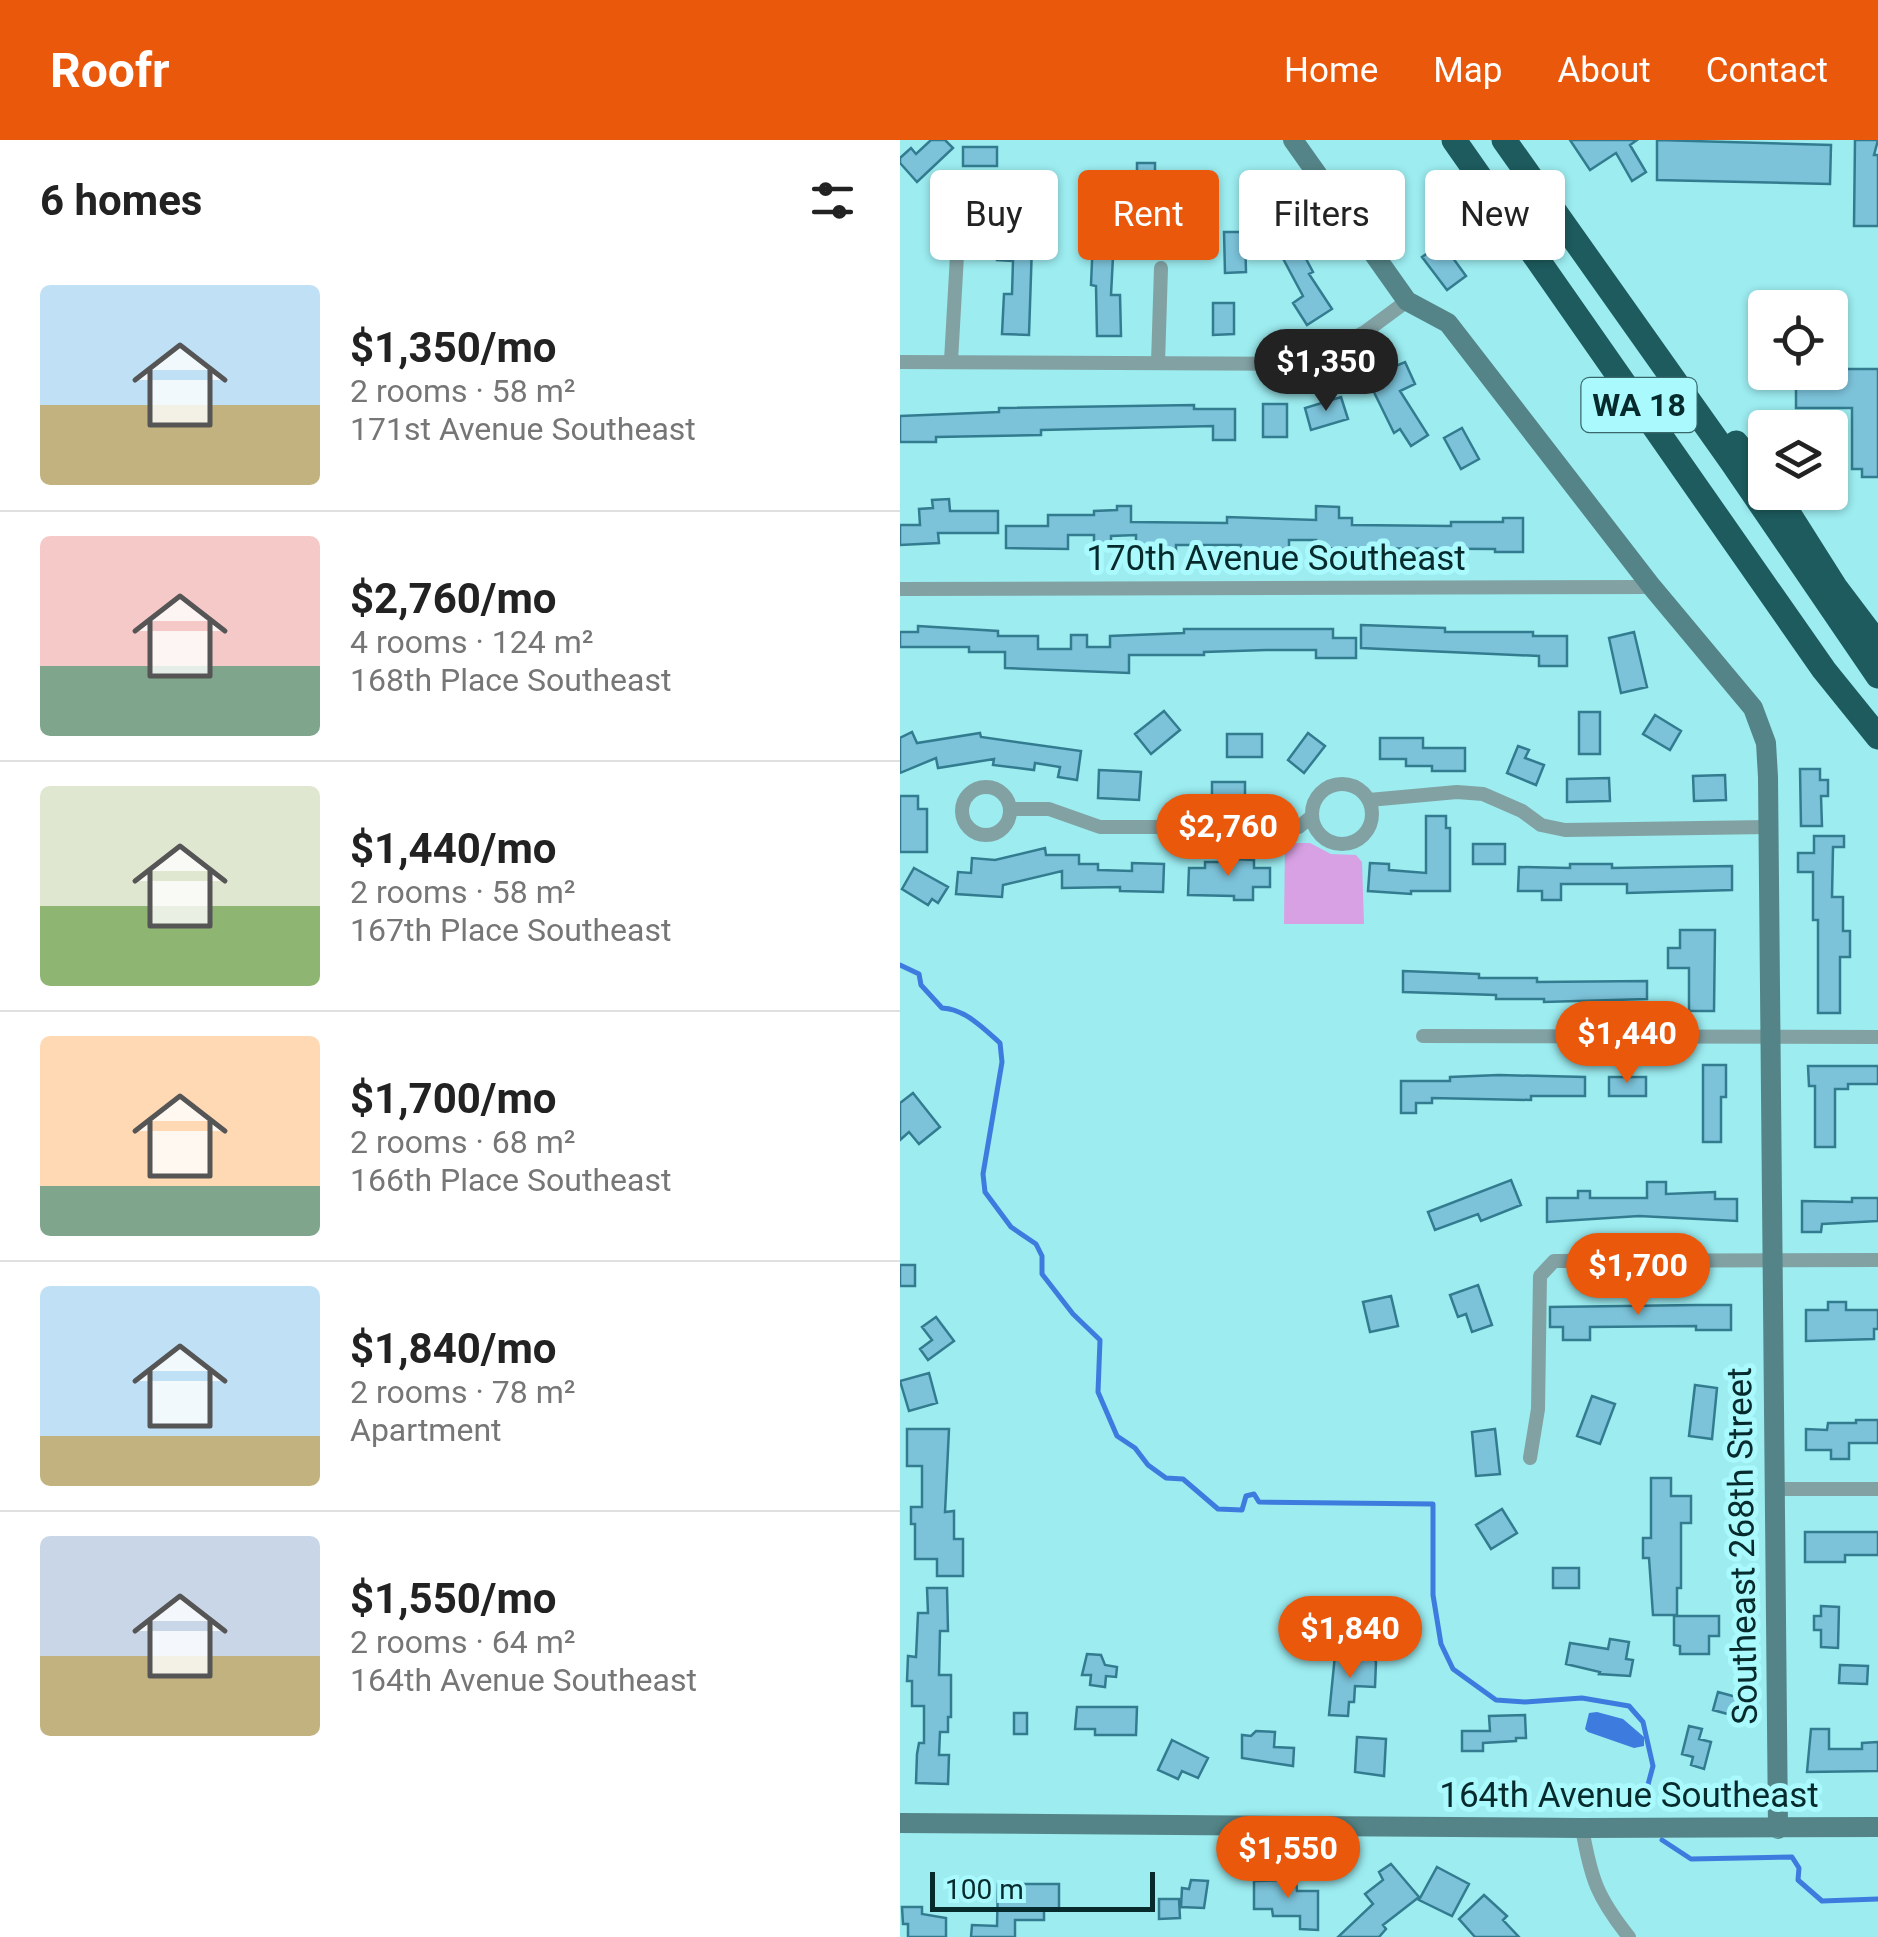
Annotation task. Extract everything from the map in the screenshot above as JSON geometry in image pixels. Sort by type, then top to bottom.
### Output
[{"type":"highway","name":"WA 18","points":[[1454,140],[1824,670],[1878,737]]},
{"type":"highway","name":"WA 18","points":[[1504,140],[1878,676]]},
{"type":"highway","points":[[1616,302],[1748,457]]},
{"type":"highway","points":[[1786,510],[1835,587],[1878,644]]},
{"type":"highway","points":[[1824,670],[1878,751]]},
{"type":"street","points":[[1293,140],[1408,301],[1448,323],[1652,587]]},
{"type":"street","points":[[951,361],[956,260]]},
{"type":"street","points":[[1158,363],[1161,268]]},
{"type":"street","points":[[900,362],[1302,364],[1365,332],[1408,301]]},
{"type":"street","name":"170th Avenue Southeast","points":[[900,589],[1652,587]]},
{"type":"street","name":"Southeast 268th Street","points":[[1652,587],[1738,687],[1761,723],[1766,743],[1778,1829]]},
{"type":"street","points":[[1010,809],[1048,809],[1100,826],[1299,826],[1312,816],[1318,796],[1334,785],[1354,786],[1369,800],[1372,819],[1355,842],[1336,844],[1319,834],[1312,816]]},
{"type":"street","points":[[1369,800],[1457,792],[1483,794],[1522,811],[1541,825],[1565,830],[1768,827]]},
{"type":"street","points":[[1423,1036],[1878,1037]]},
{"type":"street","points":[[1530,1458],[1538,1408],[1543,1270],[1554,1262],[1878,1260]]},
{"type":"street","points":[[1773,1489],[1878,1489]]},
{"type":"street","name":"164th Avenue Southeast","points":[[900,1823],[1878,1827]]},
{"type":"street","points":[[1582,1828],[1589,1870],[1600,1901],[1628,1937]]},
{"type":"shaded area","points":[[1285,843],[1310,843],[1331,854],[1356,855],[1362,862],[1364,924],[1284,924]]},
{"type":"water","points":[[1589,1713],[1623,1719],[1644,1737],[1644,1746],[1634,1748],[1588,1732],[1585,1729]]},
{"type":"building","points":[[931,140],[945,140],[953,148],[917,182],[900,158],[911,148],[916,154]]},
{"type":"building","points":[[1570,140],[1637,140],[1630,145],[1646,172],[1632,181],[1616,153],[1590,170]]},
{"type":"building","points":[[1657,140],[1831,145],[1830,184],[1657,180]]},
{"type":"building","points":[[1855,140],[1878,140],[1874,155],[1878,155],[1878,226],[1854,226]]},
{"type":"building","points":[[963,147],[997,147],[997,166],[963,166]]},
{"type":"building","points":[[1137,163],[1155,163],[1155,170],[1137,170]]},
{"type":"building","points":[[1224,232],[1239,232],[1239,260],[1246,260],[1246,272],[1225,273]]},
{"type":"building","points":[[1422,257],[1454,260],[1466,276],[1447,290]]},
{"type":"building","points":[[997,260],[1032,260],[1029,335],[1002,334],[1004,294],[1012,294],[1013,261]]},
{"type":"building","points":[[1092,260],[1113,260],[1111,295],[1120,295],[1121,336],[1097,336],[1096,286],[1091,285]]},
{"type":"building","points":[[1284,260],[1307,260],[1313,272],[1309,274],[1332,309],[1307,325],[1293,303],[1303,296]]},
{"type":"building","points":[[1213,303],[1234,303],[1234,334],[1213,335]]},
{"type":"building","points":[[1405,362],[1415,384],[1400,391],[1428,435],[1411,446],[1400,429],[1394,433],[1367,378]]},
{"type":"building","points":[[1848,369],[1878,369],[1878,477],[1862,477],[1862,469],[1852,469],[1852,408],[1796,408],[1796,390],[1848,390]]},
{"type":"building","points":[[1341,397],[1348,419],[1311,430],[1305,408]]},
{"type":"building","points":[[1263,404],[1287,404],[1287,437],[1263,437]]},
{"type":"building","points":[[1194,405],[1194,409],[1235,409],[1235,440],[1213,440],[1213,426],[1041,430],[1041,435],[936,437],[936,442],[900,442],[900,416],[999,412],[999,408]]},
{"type":"building","points":[[1462,428],[1479,459],[1461,469],[1444,438]]},
{"type":"building","points":[[949,499],[950,511],[998,511],[998,533],[938,533],[939,543],[900,545],[900,525],[920,525],[919,509],[933,508],[932,500]]},
{"type":"building","points":[[1117,506],[1131,506],[1131,522],[1227,523],[1227,517],[1316,520],[1316,506],[1339,507],[1339,518],[1352,518],[1352,525],[1451,526],[1451,522],[1523,518],[1523,552],[1316,548],[1316,540],[1289,540],[1289,549],[1261,549],[1261,553],[1241,553],[1241,545],[1176,545],[1176,552],[1136,552],[1136,535],[1111,536],[1111,549],[1094,549],[1094,535],[1068,535],[1068,549],[1006,548],[1006,526],[1048,526],[1048,515],[1094,515],[1094,511],[1117,510]]},
{"type":"building","points":[[1361,625],[1567,636],[1567,666],[1539,666],[1539,656],[1361,648]]},
{"type":"building","points":[[918,626],[998,631],[998,636],[1038,636],[1038,649],[1071,649],[1071,635],[1087,635],[1087,647],[1110,647],[1110,636],[1184,633],[1184,629],[1333,629],[1333,638],[1356,638],[1356,658],[1316,658],[1316,650],[1266,650],[1129,655],[1129,673],[1005,668],[1005,652],[969,652],[969,647],[900,647],[900,632],[918,632]]},
{"type":"building","points":[[1634,632],[1647,687],[1621,693],[1609,638]]},
{"type":"building","points":[[1164,711],[1180,730],[1151,754],[1135,734]]},
{"type":"building","points":[[1579,712],[1600,712],[1600,754],[1579,754]]},
{"type":"building","points":[[1655,715],[1681,731],[1670,750],[1643,734]]},
{"type":"building","points":[[912,732],[917,743],[980,733],[981,737],[1081,751],[1077,780],[1058,777],[1060,767],[1035,763],[1034,770],[993,765],[994,759],[938,768],[936,758],[900,773],[900,738]]},
{"type":"building","points":[[1308,733],[1325,746],[1304,773],[1288,760]]},
{"type":"building","points":[[1227,734],[1262,734],[1262,757],[1227,757]]},
{"type":"building","points":[[1380,738],[1423,738],[1423,748],[1465,748],[1465,771],[1432,771],[1432,766],[1406,766],[1406,759],[1380,759]]},
{"type":"building","points":[[1518,746],[1529,750],[1525,758],[1544,765],[1536,785],[1507,773]]},
{"type":"building","points":[[1800,769],[1820,769],[1820,780],[1828,780],[1828,796],[1821,796],[1822,826],[1801,826]]},
{"type":"building","points":[[1099,770],[1141,772],[1139,800],[1098,798]]},
{"type":"building","points":[[1725,775],[1726,800],[1694,801],[1693,776]]},
{"type":"building","points":[[1609,778],[1610,801],[1567,802],[1567,779]]},
{"type":"building","points":[[1212,782],[1245,782],[1245,802],[1212,802]]},
{"type":"building","points":[[900,796],[918,796],[918,809],[927,809],[927,852],[900,852]]},
{"type":"building","points":[[1426,816],[1446,816],[1446,828],[1450,828],[1450,891],[1368,891],[1370,863],[1389,864],[1389,870],[1426,873]]},
{"type":"building","points":[[1814,836],[1844,836],[1844,847],[1833,847],[1832,897],[1843,897],[1843,931],[1850,931],[1850,957],[1840,957],[1840,1013],[1818,1013],[1818,920],[1813,920],[1813,872],[1798,872],[1798,853],[1814,853]]},
{"type":"building","points":[[1473,844],[1505,844],[1505,864],[1473,864]]},
{"type":"building","points":[[1045,848],[1046,855],[1079,855],[1079,864],[1098,864],[1098,870],[1132,871],[1132,863],[1164,864],[1163,892],[1120,891],[1120,887],[1062,888],[1062,871],[1003,885],[1002,897],[956,894],[958,872],[971,873],[972,858],[995,860]]},
{"type":"building","points":[[1254,860],[1254,868],[1270,868],[1270,887],[1253,887],[1253,900],[1188,895],[1189,868],[1205,868],[1205,862]]},
{"type":"building","points":[[1570,864],[1612,864],[1612,868],[1732,866],[1732,890],[1627,893],[1627,884],[1561,884],[1561,900],[1542,900],[1542,891],[1518,891],[1519,867],[1570,868]]},
{"type":"building","points":[[914,868],[948,887],[938,903],[932,899],[928,905],[902,889]]},
{"type":"building","points":[[1680,930],[1715,930],[1714,1011],[1689,1011],[1689,968],[1668,968],[1668,948],[1680,948]]},
{"type":"building","points":[[1403,971],[1479,974],[1479,978],[1537,978],[1537,982],[1647,981],[1647,999],[1544,1002],[1496,999],[1496,995],[1403,992]]},
{"type":"building","points":[[1703,1065],[1726,1065],[1721,1142],[1703,1142]]},
{"type":"building","points":[[1808,1066],[1878,1066],[1878,1084],[1848,1084],[1848,1089],[1835,1089],[1835,1147],[1815,1147],[1815,1086],[1809,1086]]},
{"type":"building","points":[[1499,1075],[1585,1077],[1585,1096],[1531,1096],[1531,1100],[1432,1098],[1432,1103],[1416,1103],[1416,1113],[1401,1113],[1401,1081]]},
{"type":"building","points":[[1609,1077],[1646,1077],[1646,1096],[1609,1096]]},
{"type":"building","points":[[913,1093],[940,1127],[919,1144],[909,1132],[900,1140],[900,1103]]},
{"type":"building","points":[[1511,1180],[1521,1205],[1481,1221],[1478,1214],[1435,1230],[1428,1212]]},
{"type":"building","points":[[1647,1182],[1666,1182],[1666,1194],[1715,1192],[1715,1199],[1737,1199],[1737,1221],[1639,1216],[1547,1222],[1547,1198],[1578,1198],[1578,1191],[1590,1191],[1590,1198],[1647,1198]]},
{"type":"building","points":[[1852,1198],[1878,1198],[1878,1221],[1822,1224],[1821,1232],[1802,1232],[1802,1201],[1852,1202]]},
{"type":"building","points":[[900,1265],[915,1265],[915,1286],[900,1286]]},
{"type":"building","points":[[1478,1285],[1492,1325],[1472,1332],[1466,1314],[1458,1317],[1450,1295]]},
{"type":"building","points":[[1391,1296],[1398,1326],[1370,1332],[1363,1302]]},
{"type":"building","points":[[1828,1302],[1846,1302],[1846,1310],[1878,1310],[1874,1339],[1806,1341],[1806,1310],[1828,1310]]},
{"type":"building","points":[[1731,1305],[1731,1330],[1696,1330],[1696,1326],[1590,1327],[1590,1340],[1563,1340],[1563,1327],[1550,1327],[1550,1307]]},
{"type":"building","points":[[936,1317],[954,1341],[928,1360],[920,1349],[932,1340],[922,1327]]},
{"type":"building","points":[[929,1373],[937,1403],[909,1411],[900,1381]]},
{"type":"building","points":[[1695,1385],[1717,1388],[1712,1439],[1689,1436]]},
{"type":"building","points":[[1592,1396],[1615,1404],[1600,1444],[1577,1436]]},
{"type":"building","points":[[1878,1420],[1878,1443],[1849,1443],[1849,1459],[1831,1459],[1831,1450],[1806,1450],[1806,1429],[1827,1430],[1828,1423]]},
{"type":"building","points":[[907,1429],[949,1429],[945,1512],[954,1511],[954,1539],[963,1539],[963,1576],[937,1576],[937,1559],[915,1559],[911,1507],[922,1507],[922,1466],[907,1466]]},
{"type":"building","points":[[1495,1429],[1500,1474],[1476,1476],[1472,1432]]},
{"type":"building","points":[[1651,1478],[1671,1478],[1671,1496],[1691,1496],[1691,1523],[1681,1523],[1677,1615],[1653,1615],[1649,1558],[1643,1558],[1643,1538],[1651,1538]]},
{"type":"building","points":[[1502,1509],[1517,1533],[1491,1549],[1476,1525]]},
{"type":"building","points":[[1805,1532],[1878,1532],[1878,1555],[1845,1555],[1845,1562],[1805,1562]]},
{"type":"building","points":[[1553,1568],[1579,1568],[1579,1588],[1553,1588]]},
{"type":"building","points":[[927,1588],[947,1588],[948,1631],[940,1631],[939,1675],[951,1675],[951,1717],[948,1732],[940,1732],[939,1755],[949,1755],[948,1784],[916,1783],[919,1743],[924,1743],[924,1706],[912,1706],[908,1656],[916,1657],[918,1613],[928,1613]]},
{"type":"building","points":[[1821,1606],[1839,1607],[1838,1648],[1821,1647],[1821,1630],[1814,1630],[1814,1616],[1821,1616]]},
{"type":"building","points":[[1674,1616],[1719,1616],[1719,1636],[1709,1636],[1709,1654],[1680,1654],[1680,1646],[1674,1645]]},
{"type":"building","points":[[1610,1639],[1629,1642],[1626,1659],[1633,1660],[1630,1676],[1599,1674],[1566,1664],[1570,1643],[1608,1649]]},
{"type":"building","points":[[1087,1654],[1101,1655],[1105,1665],[1117,1667],[1116,1677],[1106,1676],[1105,1687],[1090,1685],[1091,1675],[1082,1675]]},
{"type":"building","points":[[1335,1655],[1373,1657],[1376,1662],[1375,1687],[1355,1686],[1348,1716],[1329,1715]]},
{"type":"building","points":[[1840,1665],[1868,1666],[1867,1684],[1839,1683]]},
{"type":"building","points":[[1718,1692],[1740,1698],[1735,1716],[1713,1710]]},
{"type":"building","points":[[1077,1707],[1137,1707],[1136,1735],[1095,1735],[1095,1729],[1075,1729]]},
{"type":"building","points":[[1014,1713],[1027,1713],[1027,1734],[1014,1734]]},
{"type":"building","points":[[1525,1715],[1526,1738],[1483,1743],[1483,1751],[1462,1751],[1462,1731],[1490,1731],[1489,1716]]},
{"type":"building","points":[[1689,1726],[1702,1729],[1699,1739],[1711,1742],[1704,1769],[1691,1765],[1693,1757],[1682,1754]]},
{"type":"building","points":[[1811,1729],[1829,1729],[1829,1749],[1862,1749],[1862,1743],[1878,1742],[1878,1771],[1807,1772]]},
{"type":"building","points":[[1256,1731],[1275,1732],[1274,1747],[1294,1748],[1293,1766],[1242,1758],[1242,1735],[1251,1736]]},
{"type":"building","points":[[1357,1737],[1386,1739],[1384,1776],[1355,1772]]},
{"type":"building","points":[[1172,1740],[1208,1758],[1198,1778],[1182,1771],[1178,1779],[1158,1770]]},
{"type":"building","points":[[1391,1864],[1419,1897],[1383,1925],[1386,1929],[1379,1937],[1338,1937],[1373,1904],[1365,1894],[1383,1880],[1379,1872]]},
{"type":"building","points":[[1437,1867],[1469,1884],[1452,1916],[1419,1900]]},
{"type":"building","points":[[1191,1880],[1208,1881],[1204,1908],[1181,1907],[1182,1888],[1189,1889]]},
{"type":"building","points":[[1296,1880],[1297,1891],[1318,1891],[1318,1930],[1300,1929],[1300,1916],[1273,1916],[1272,1909],[1254,1909],[1254,1881]]},
{"type":"building","points":[[998,1884],[1059,1884],[1059,1909],[1044,1909],[1044,1920],[1015,1920],[1015,1937],[971,1937],[972,1925],[997,1926]]},
{"type":"building","points":[[1484,1895],[1507,1916],[1503,1920],[1519,1937],[1475,1937],[1459,1919]]},
{"type":"building","points":[[1159,1899],[1179,1899],[1180,1918],[1159,1919]]},
{"type":"building","points":[[902,1907],[922,1907],[922,1914],[946,1918],[946,1937],[908,1937]]},
{"type":"waterway","points":[[900,965],[919,974],[921,985],[942,1008],[966,1016],[1000,1043],[1002,1062],[983,1174],[985,1192],[1011,1227],[1036,1244],[1042,1256],[1042,1274],[1073,1314],[1100,1340],[1098,1392],[1117,1436],[1135,1448],[1148,1465],[1166,1478],[1183,1479],[1218,1509],[1242,1510],[1246,1496],[1254,1494],[1259,1502],[1433,1504],[1433,1595],[1441,1644],[1453,1669],[1496,1700],[1582,1698],[1629,1706],[1643,1722],[1653,1766],[1643,1803]]},
{"type":"waterway","points":[[1662,1840],[1691,1859],[1792,1857],[1799,1868],[1798,1880],[1822,1901],[1878,1899]]}]
